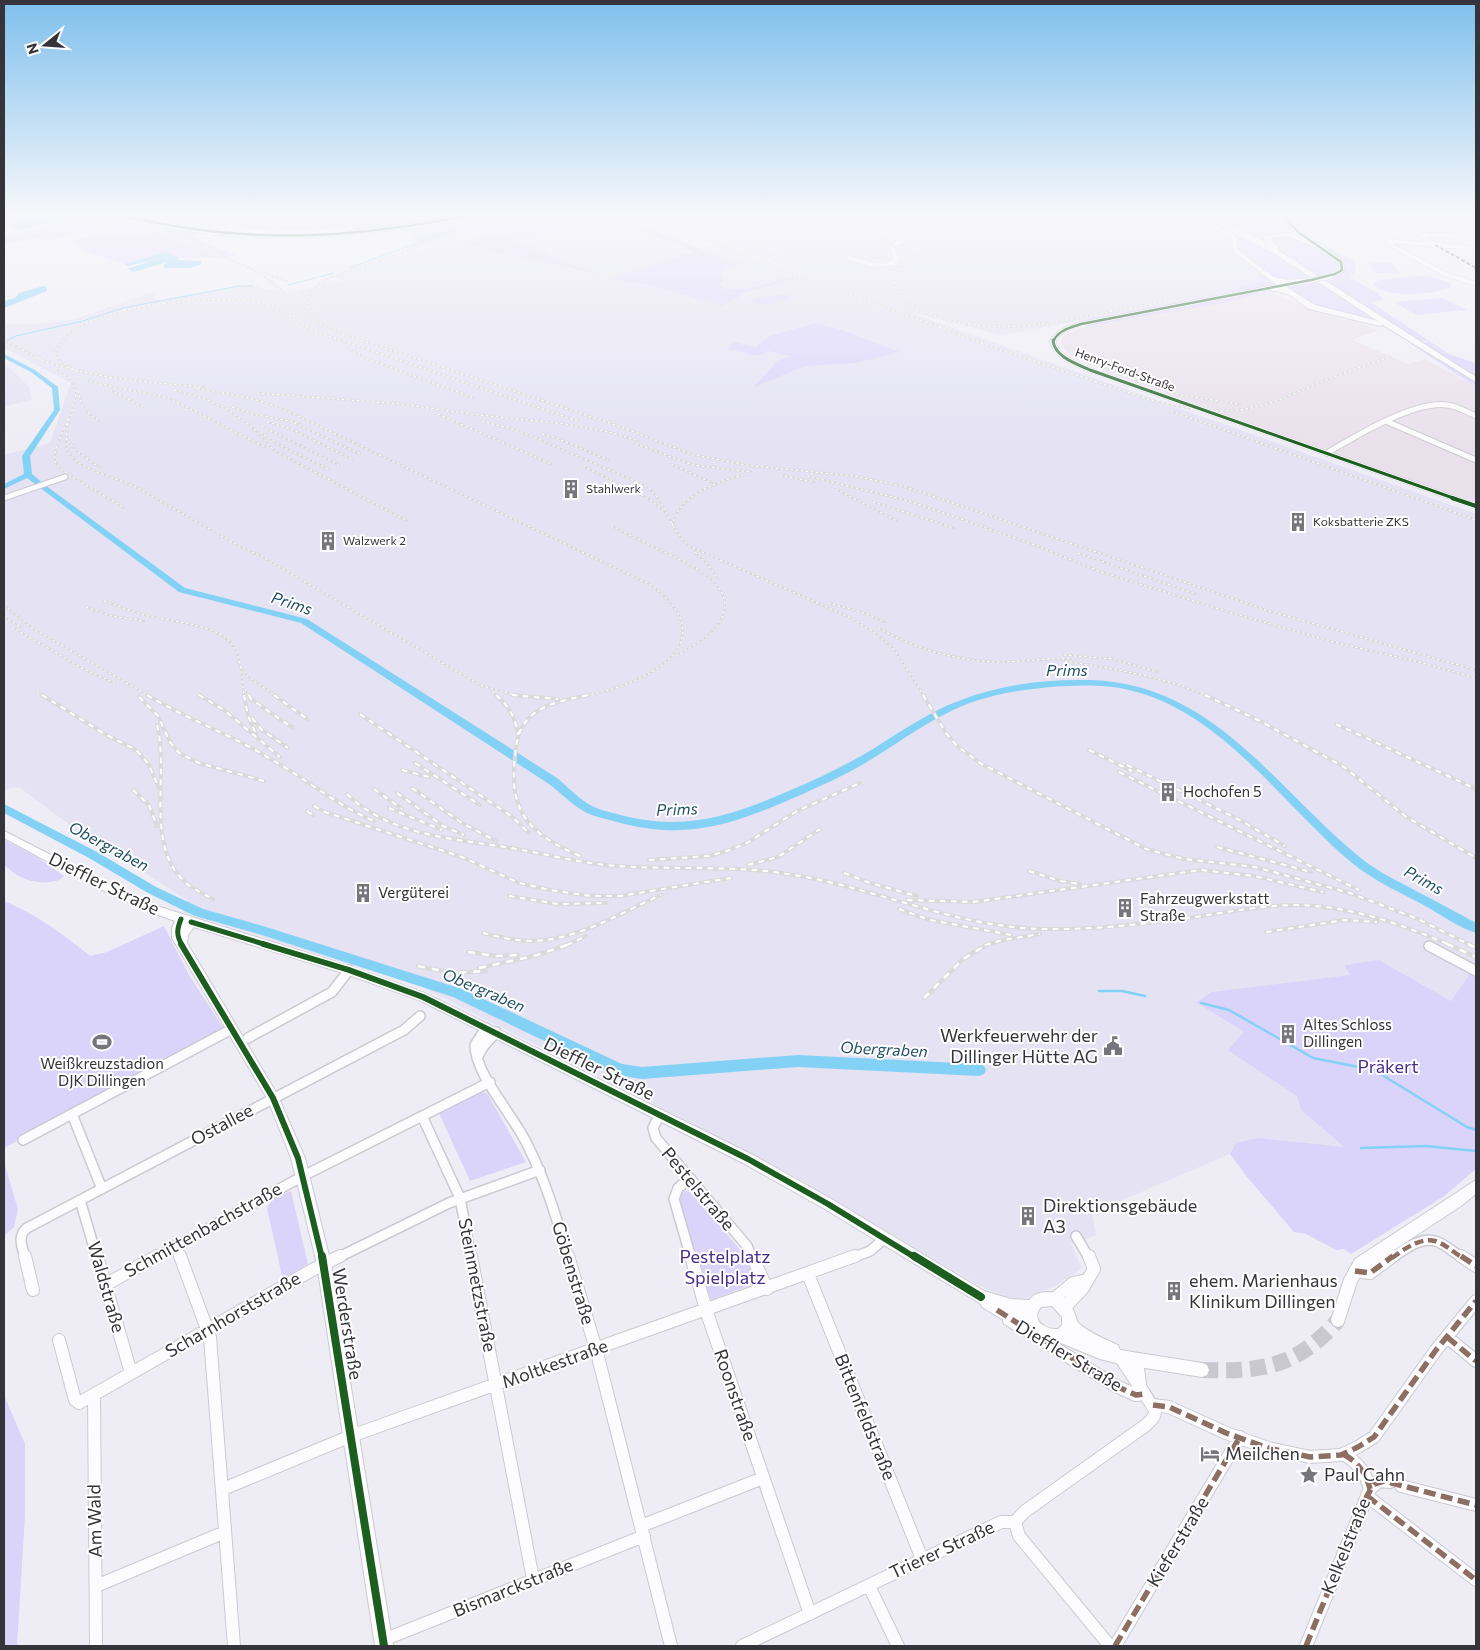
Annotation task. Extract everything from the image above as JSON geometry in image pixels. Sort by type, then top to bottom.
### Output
[{"type":"highway","points":[[1289,293],[1321,308],[1343,310],[1352,306],[1347,297]]},
{"type":"highway","points":[[1293,293],[1317,309],[1372,321],[1401,333]]},
{"type":"highway","points":[[1341,293],[1476,380]]},
{"type":"highway","points":[[1346,293],[1476,376]]},
{"type":"street","name":"Henry-Ford-Straße","points":[[1240,293],[1081,324],[1059,332],[1054,337],[1052,343],[1056,350],[1064,357],[1082,366],[1476,506]]},
{"type":"street","points":[[1329,454],[1340,449],[1340,447],[1367,429],[1432,405],[1448,405],[1476,416]]},
{"type":"street","points":[[1388,422],[1476,460]]},
{"type":"street","points":[[4,498],[65,477]]},
{"type":"street","name":"Dieffler Straße","points":[[4,834],[104,887],[186,921],[349,970],[423,997],[491,1030],[660,1114],[786,1180],[981,1297],[1021,1327],[1116,1386],[1136,1395],[1144,1394]]},
{"type":"street","name":"Werderstraße","points":[[186,921],[182,942],[273,1098],[290,1136],[303,1176],[324,1264],[383,1643]]},
{"type":"street","points":[[1429,946],[1476,971]]},
{"type":"street","points":[[248,1038],[332,992],[349,970]]},
{"type":"street","name":"Ostallee","points":[[33,1290],[20,1238],[22,1232],[404,1030],[420,1016]]},
{"type":"street","points":[[22,1140],[232,1030]]},
{"type":"street","name":"Göbenstraße","points":[[491,1030],[477,1058],[478,1064],[527,1143],[540,1170],[596,1349],[671,1646]]},
{"type":"street","name":"Schmittenbachstraße","points":[[105,1285],[176,1244],[303,1176],[490,1082]]},
{"type":"street","points":[[72,1114],[102,1188]]},
{"type":"street","name":"Pestelstraße","points":[[660,1114],[655,1122],[654,1133],[689,1179],[747,1246],[767,1289]]},
{"type":"street","name":"Steinmetzstraße","points":[[422,1116],[460,1198],[533,1580]]},
{"type":"street","name":"Scharnhorststraße","points":[[94,1395],[324,1264],[460,1198],[540,1170]]},
{"type":"street","name":"Roonstraße","points":[[689,1179],[678,1188],[674,1199],[706,1310],[810,1614]]},
{"type":"street","points":[[1338,1320],[1355,1271],[1369,1256],[1456,1202],[1476,1186]]},
{"type":"street","name":"Waldstraße","points":[[80,1200],[132,1373]]},
{"type":"street","points":[[1059,1303],[1083,1288],[1086,1280],[1094,1270],[1093,1264],[1076,1236]]},
{"type":"street","name":"Moltkestraße","points":[[223,1488],[351,1436],[870,1251],[885,1238]]},
{"type":"street","points":[[1355,1271],[1370,1273],[1416,1243],[1429,1239],[1436,1241],[1476,1266]]},
{"type":"street","points":[[176,1244],[208,1329],[223,1488],[234,1646]]},
{"type":"street","name":"Bittenfeldstraße","points":[[808,1274],[922,1559]]},
{"type":"street","name":"Dieffler Straße","points":[[981,1297],[1011,1306],[1032,1307]]},
{"type":"street","points":[[1043,1298],[1059,1303],[1070,1316],[1066,1330],[1055,1338],[1042,1334],[1032,1324],[1030,1317],[1032,1307],[1038,1300],[1043,1298]]},
{"type":"street","points":[[1120,1355],[1144,1394],[1154,1405],[1169,1408],[1240,1437],[1287,1453],[1311,1457],[1329,1457],[1343,1454],[1362,1446],[1374,1437],[1447,1337],[1476,1301]]},
{"type":"street","name":"Dieffler Straße","points":[[997,1310],[1032,1324]]},
{"type":"street","name":"Dieffler Straße","points":[[1066,1330],[1100,1352],[1202,1370]]},
{"type":"street","points":[[1447,1337],[1476,1361]]},
{"type":"street","points":[[59,1340],[77,1403],[94,1395]]},
{"type":"street","points":[[1137,1360],[1139,1381],[1144,1394]]},
{"type":"street","name":"Am Wald","points":[[94,1395],[96,1646]]},
{"type":"street","name":"Trierer Straße","points":[[742,1646],[1001,1522],[1015,1522],[1024,1512],[1146,1425],[1154,1417],[1154,1405]]},
{"type":"street","name":"Kieferstraße","points":[[1116,1646],[1240,1437]]},
{"type":"street","name":"Kelkelstraße","points":[[1306,1646],[1368,1492],[1366,1476],[1361,1467],[1343,1454]]},
{"type":"street","name":"Bismarckstraße","points":[[383,1643],[533,1580],[763,1478]]},
{"type":"street","points":[[1476,1505],[1379,1481],[1368,1492],[1476,1580]]},
{"type":"street","points":[[1015,1522],[1019,1536],[1110,1646]]},
{"type":"street","points":[[96,1586],[225,1532]]},
{"type":"street","points":[[869,1586],[898,1646]]},
{"type":"shaded area","points":[[149,293],[153,293],[157,300],[198,293],[1223,293],[1002,335],[906,311],[1476,514],[1476,965],[1451,1001],[1379,960],[1344,965],[1351,975],[1211,992],[1196,1001],[1244,1032],[1229,1050],[1297,1096],[1301,1110],[1345,1148],[1258,1138],[1236,1143],[1230,1154],[1092,1213],[1096,1235],[1084,1240],[1081,1235],[1072,1238],[1074,1242],[1071,1244],[1082,1268],[1055,1286],[1026,1298],[1008,1298],[978,1285],[792,1175],[422,987],[183,912],[187,900],[74,828],[19,787],[4,789],[4,455],[50,443],[71,383],[4,348],[4,324],[36,324],[75,319]]},
{"type":"shaded area","points":[[1271,293],[1321,313],[1344,320],[1349,319],[1379,330],[1352,340],[1408,364],[1425,359],[1476,387],[1476,503],[1322,450],[1077,360],[1062,347],[1061,340],[1065,335],[1087,326]]},
{"type":"shaded area","points":[[4,366],[11,369],[29,387],[32,399],[4,407]]},
{"type":"green space","points":[[680,293],[743,293],[738,298],[721,306]]},
{"type":"green space","points":[[1223,293],[1262,293],[1227,302],[1087,326],[1078,321]]},
{"type":"green space","points":[[1284,293],[1378,293],[1383,300],[1372,303],[1449,354],[1475,363],[1476,387],[1411,344],[1427,341],[1409,342],[1380,325],[1324,312],[1296,299],[1305,298],[1301,295]]},
{"type":"green space","points":[[782,294],[790,297],[770,304],[749,300]]},
{"type":"green space","points":[[1443,298],[1467,310],[1416,315],[1394,302]]},
{"type":"green space","points":[[814,323],[846,332],[900,352],[856,363],[805,366],[754,387],[777,361],[790,356],[769,351],[758,356],[728,349],[733,342],[756,347],[770,336]]},
{"type":"green space","points":[[4,840],[35,856],[64,876],[61,879],[49,882],[36,882],[14,873],[4,865]]},
{"type":"green space","name":"Weißkreuzstadion DJK Dillingen","points":[[4,901],[38,918],[90,956],[107,952],[164,926],[189,975],[224,1029],[4,1148]]},
{"type":"green space","name":"Präkert","points":[[1379,960],[1451,1001],[1476,965],[1476,1169],[1443,1197],[1351,1254],[1344,1249],[1336,1250],[1306,1234],[1294,1232],[1230,1154],[1236,1143],[1258,1138],[1344,1147],[1301,1110],[1297,1096],[1228,1050],[1244,1032],[1196,1002],[1211,992],[1350,975],[1344,965]]},
{"type":"green space","points":[[480,1092],[487,1093],[526,1162],[470,1181],[439,1113]]},
{"type":"green space","points":[[4,1162],[18,1209],[14,1227],[4,1236]]},
{"type":"green space","points":[[291,1191],[308,1264],[285,1278],[282,1276],[267,1208],[273,1197]]},
{"type":"green space","name":"Pestelplatz Spielplatz","points":[[684,1191],[689,1191],[744,1254],[756,1283],[711,1300],[678,1200]]},
{"type":"green space","points":[[4,1395],[25,1444],[25,1516],[17,1646],[4,1646]]},
{"type":"water","points":[[19,293],[42,293],[4,308],[4,301],[15,298]]},
{"type":"waterway","points":[[4,342],[16,336],[83,321],[123,308],[202,293]]},
{"type":"waterway","name":"Prims","points":[[4,356],[33,371],[55,387],[57,410],[26,456],[28,475]]},
{"type":"waterway","name":"Obergraben","points":[[4,487],[28,475]]},
{"type":"waterway","name":"Prims","points":[[28,475],[182,590],[304,621],[553,781],[581,804],[594,811],[644,825],[665,827],[704,825],[742,814],[834,776],[935,716],[964,702],[1003,691],[1046,684],[1111,684],[1130,687],[1162,697],[1193,714],[1223,735],[1252,760],[1357,861],[1388,881],[1476,928]]},
{"type":"waterway","name":"Obergraben","points":[[4,808],[93,855],[152,890],[199,913],[263,931],[457,993],[622,1070],[642,1073],[798,1061],[979,1070]]},
{"type":"waterway","name":"Obergraben","points":[[1099,991],[1122,991],[1145,996]]},
{"type":"waterway","name":"Obergraben","points":[[1201,1003],[1229,1010],[1313,1058],[1374,1070],[1467,1127],[1476,1130]]},
{"type":"waterway","name":"Obergraben","points":[[1361,1148],[1426,1146],[1476,1151]]},
{"type":"tunnel","points":[[1202,1370],[1243,1370],[1277,1363],[1293,1357],[1308,1348],[1338,1320]]},
{"type":"railway","points":[[285,293],[321,323],[342,334],[613,424],[694,455],[752,466],[854,476],[906,487],[1269,611],[1476,670]]},
{"type":"railway","points":[[310,293],[307,303],[313,312]]},
{"type":"railway","points":[[848,293],[986,345],[1151,400],[1198,409],[1222,411],[1257,407],[1390,357]]},
{"type":"railway","points":[[900,293],[921,310],[941,318],[963,323],[1009,327],[1047,322]]},
{"type":"railway","points":[[76,370],[61,363],[55,353],[66,337],[82,326],[104,316],[132,309],[193,300],[223,299],[248,301],[272,305],[313,330],[578,421]]},
{"type":"railway","points":[[1041,325],[1167,301]]},
{"type":"railway","points":[[4,340],[38,358]]},
{"type":"railway","points":[[349,349],[368,359],[474,398]]},
{"type":"railway","points":[[38,358],[76,370]]},
{"type":"railway","points":[[38,358],[43,361]]},
{"type":"railway","points":[[1100,368],[1180,395],[1240,404]]},
{"type":"railway","points":[[55,369],[71,380],[75,389],[75,399],[68,419]]},
{"type":"railway","points":[[76,370],[140,381],[204,387]]},
{"type":"railway","points":[[85,379],[100,384],[169,398],[265,447]]},
{"type":"railway","points":[[197,388],[250,398],[279,407],[649,584],[672,605],[682,625],[680,643],[670,658],[652,672],[630,683],[583,696]]},
{"type":"railway","points":[[78,390],[85,409],[101,422]]},
{"type":"railway","points":[[110,390],[143,407]]},
{"type":"railway","points":[[174,390],[205,399],[225,408],[251,426],[275,451],[407,521]]},
{"type":"railway","points":[[257,393],[401,404],[470,414],[565,424],[613,433],[639,441]]},
{"type":"railway","points":[[232,407],[252,414],[300,423]]},
{"type":"railway","points":[[1171,411],[1476,520]]},
{"type":"railway","points":[[438,414],[551,464]]},
{"type":"railway","points":[[68,419],[66,447],[69,454],[77,462],[94,471],[134,486],[241,547],[261,556],[480,685],[516,695]]},
{"type":"railway","points":[[68,419],[55,453],[55,462],[63,471],[124,508]]},
{"type":"railway","points":[[482,421],[522,432],[646,486],[659,500],[673,524]]},
{"type":"railway","points":[[267,422],[289,428],[352,459]]},
{"type":"railway","points":[[294,423],[360,454]]},
{"type":"railway","points":[[261,426],[339,465]]},
{"type":"railway","points":[[260,432],[281,446],[328,469]]},
{"type":"railway","points":[[542,434],[559,439],[608,460]]},
{"type":"railway","points":[[68,441],[76,451],[99,467]]},
{"type":"railway","points":[[631,442],[693,465],[751,472]]},
{"type":"railway","points":[[671,464],[712,483]]},
{"type":"railway","points":[[583,466],[651,500],[665,512]]},
{"type":"railway","points":[[673,524],[682,506],[700,492],[710,486],[743,475]]},
{"type":"railway","points":[[780,475],[814,482]]},
{"type":"railway","points":[[807,476],[909,501],[1035,545],[1101,572],[1232,613],[1341,644],[1415,661],[1476,678]]},
{"type":"railway","points":[[836,489],[897,521]]},
{"type":"railway","points":[[873,502],[954,528]]},
{"type":"railway","points":[[673,524],[682,539],[689,546],[851,618],[874,632],[893,648],[924,696]]},
{"type":"railway","points":[[611,526],[695,568],[707,576],[723,595],[725,607],[717,626],[701,641],[676,656]]},
{"type":"railway","points":[[695,552],[709,566],[718,579]]},
{"type":"railway","points":[[1078,553],[1196,594]]},
{"type":"railway","points":[[104,601],[148,616],[195,625],[218,633],[227,639],[234,647],[239,659],[244,696]]},
{"type":"railway","points":[[828,603],[862,612],[885,622]]},
{"type":"railway","points":[[4,605],[32,628],[149,696]]},
{"type":"railway","points":[[86,607],[111,616],[144,621]]},
{"type":"railway","points":[[4,617],[21,627]]},
{"type":"railway","points":[[12,627],[85,670],[115,683]]},
{"type":"railway","points":[[878,628],[921,648],[966,659],[998,662],[1071,659]]},
{"type":"railway","points":[[1064,655],[1113,659],[1157,672]]},
{"type":"railway","points":[[1065,661],[1155,678],[1207,696]]},
{"type":"railway","points":[[241,667],[247,676],[276,696]]},
{"type":"railway","points":[[245,689],[249,696]]},
{"type":"railway","points":[[37,692],[44,696]]},
{"type":"railway","points":[[492,692],[498,696]]},
{"type":"railway","points":[[42,695],[103,733],[136,750],[148,763],[159,788]]},
{"type":"railway","points":[[147,695],[177,712],[254,749],[360,815],[374,821]]},
{"type":"railway","points":[[199,695],[224,710],[280,757]]},
{"type":"railway","points":[[244,695],[248,716],[256,734]]},
{"type":"railway","points":[[249,695],[251,699],[293,728]]},
{"type":"railway","points":[[274,695],[307,719]]},
{"type":"railway","points":[[496,695],[511,713],[516,723],[518,735]]},
{"type":"railway","points":[[516,695],[558,699]]},
{"type":"railway","points":[[580,856],[548,840],[526,820],[515,793],[515,751],[521,729],[532,715],[552,704],[589,695]]},
{"type":"railway","points":[[923,695],[946,733],[957,746],[980,763],[1146,849],[1184,859],[1255,867],[1350,893],[1418,919],[1476,948]]},
{"type":"railway","points":[[1205,695],[1260,721],[1344,767],[1405,816],[1476,858]]},
{"type":"railway","points":[[139,697],[158,716],[170,742],[179,753],[199,763],[264,781]]},
{"type":"railway","points":[[360,714],[511,816],[529,833]]},
{"type":"railway","points":[[252,718],[262,730],[288,748]]},
{"type":"railway","points":[[1336,724],[1476,789]]},
{"type":"railway","points":[[157,725],[160,744],[160,805],[164,845],[170,863],[181,878],[213,899]]},
{"type":"railway","points":[[1089,750],[1132,771]]},
{"type":"railway","points":[[415,763],[480,805]]},
{"type":"railway","points":[[1127,765],[1234,817],[1285,846]]},
{"type":"railway","points":[[402,770],[429,777]]},
{"type":"railway","points":[[1119,772],[1359,890]]},
{"type":"railway","points":[[649,860],[709,856],[730,850],[747,843],[797,811],[860,783]]},
{"type":"railway","points":[[412,788],[462,823],[496,841]]},
{"type":"railway","points":[[374,789],[402,809]]},
{"type":"railway","points":[[133,790],[149,805],[157,826]]},
{"type":"railway","points":[[397,793],[443,826],[464,835]]},
{"type":"railway","points":[[347,794],[364,808],[384,819],[405,828],[450,839],[605,865],[767,871],[788,874],[852,888],[946,914],[1010,927],[1043,929],[1100,927],[1157,922],[1259,907],[1297,905],[1317,906],[1356,913],[1394,923],[1450,945]]},
{"type":"railway","points":[[314,806],[325,812],[462,857],[519,883],[550,890],[591,896],[620,896],[731,878]]},
{"type":"railway","points":[[389,808],[442,830]]},
{"type":"railway","points":[[307,811],[313,815]]},
{"type":"railway","points":[[748,865],[778,857],[820,829]]},
{"type":"railway","points":[[1217,847],[1311,872]]},
{"type":"railway","points":[[907,900],[973,902],[1201,870],[1254,876],[1323,892]]},
{"type":"railway","points":[[1029,871],[1060,881],[1080,884]]},
{"type":"railway","points":[[844,873],[870,883],[917,896]]},
{"type":"railway","points":[[483,933],[507,939],[526,941],[566,936],[582,931],[661,895]]},
{"type":"railway","points":[[509,896],[558,904],[606,903]]},
{"type":"railway","points":[[899,909],[930,920],[1011,935]]},
{"type":"railway","points":[[1266,932],[1345,920],[1377,922]]},
{"type":"railway","points":[[987,944],[1040,934]]},
{"type":"railway","points":[[567,945],[586,936]]},
{"type":"railway","points":[[924,998],[963,959],[987,944]]},
{"type":"railway","points":[[1447,944],[1476,957]]},
{"type":"railway","points":[[479,968],[534,956],[567,945]]},
{"type":"railway","points":[[468,952],[496,956],[518,955]]},
{"type":"railway","points":[[418,966],[453,973],[486,971]]},
{"type":"marked path","points":[[1355,1271],[1370,1273],[1401,1251],[1419,1242],[1428,1240],[1436,1241],[1476,1266]]},
{"type":"marked path","points":[[1153,1405],[1169,1407],[1226,1433],[1290,1454],[1310,1457],[1341,1455],[1374,1437],[1436,1350],[1476,1301]]},
{"type":"marked path","points":[[997,1310],[1116,1386],[1136,1395],[1144,1394]]},
{"type":"marked path","points":[[1447,1337],[1476,1361]]},
{"type":"marked path","points":[[1115,1646],[1240,1437]]},
{"type":"marked path","points":[[1343,1454],[1358,1464],[1366,1477],[1370,1489]]},
{"type":"marked path","points":[[1306,1646],[1367,1496],[1374,1484],[1384,1481],[1476,1505]]},
{"type":"marked path","points":[[1367,1496],[1476,1580]]},
{"type":"cycle path","points":[[1243,293],[1081,324],[1065,329],[1056,335],[1053,341],[1054,347],[1068,359],[1090,370],[1476,506]]},
{"type":"cycle path","points":[[181,919],[177,928],[178,938],[273,1098],[298,1158],[324,1264],[384,1646]]},
{"type":"cycle path","points":[[191,922],[349,970],[423,997],[748,1159],[828,1204],[981,1297]]},
{"type":"place","name":"Stahlwerk","points":[[571,489]]},
{"type":"place","name":"Koksbatterie ZKS","points":[[1298,522]]},
{"type":"place","name":"Walzwerk 2","points":[[328,541]]},
{"type":"place","name":"Hochofen 5","points":[[1168,792]]},
{"type":"place","name":"Vergüterei","points":[[363,893]]},
{"type":"place","name":"Fahrzeugwerkstatt Straße","points":[[1125,908]]},
{"type":"place","name":"Altes Schloss Dillingen","points":[[1288,1034]]},
{"type":"place","name":"Weißkreuzstadion DJK Dillingen","points":[[102,1042]]},
{"type":"place","name":"Werkfeuerwehr der Dillinger Hütte AG","points":[[1113,1046]]},
{"type":"place","name":"Direktionsgebäude A3","points":[[1028,1216]]},
{"type":"place","name":"ehem. Marienhaus Klinikum Dillingen","points":[[1174,1291]]},
{"type":"place","name":"Meilchen","points":[[1210,1454]]},
{"type":"place","name":"Paul Cahn","points":[[1309,1475]]}]
